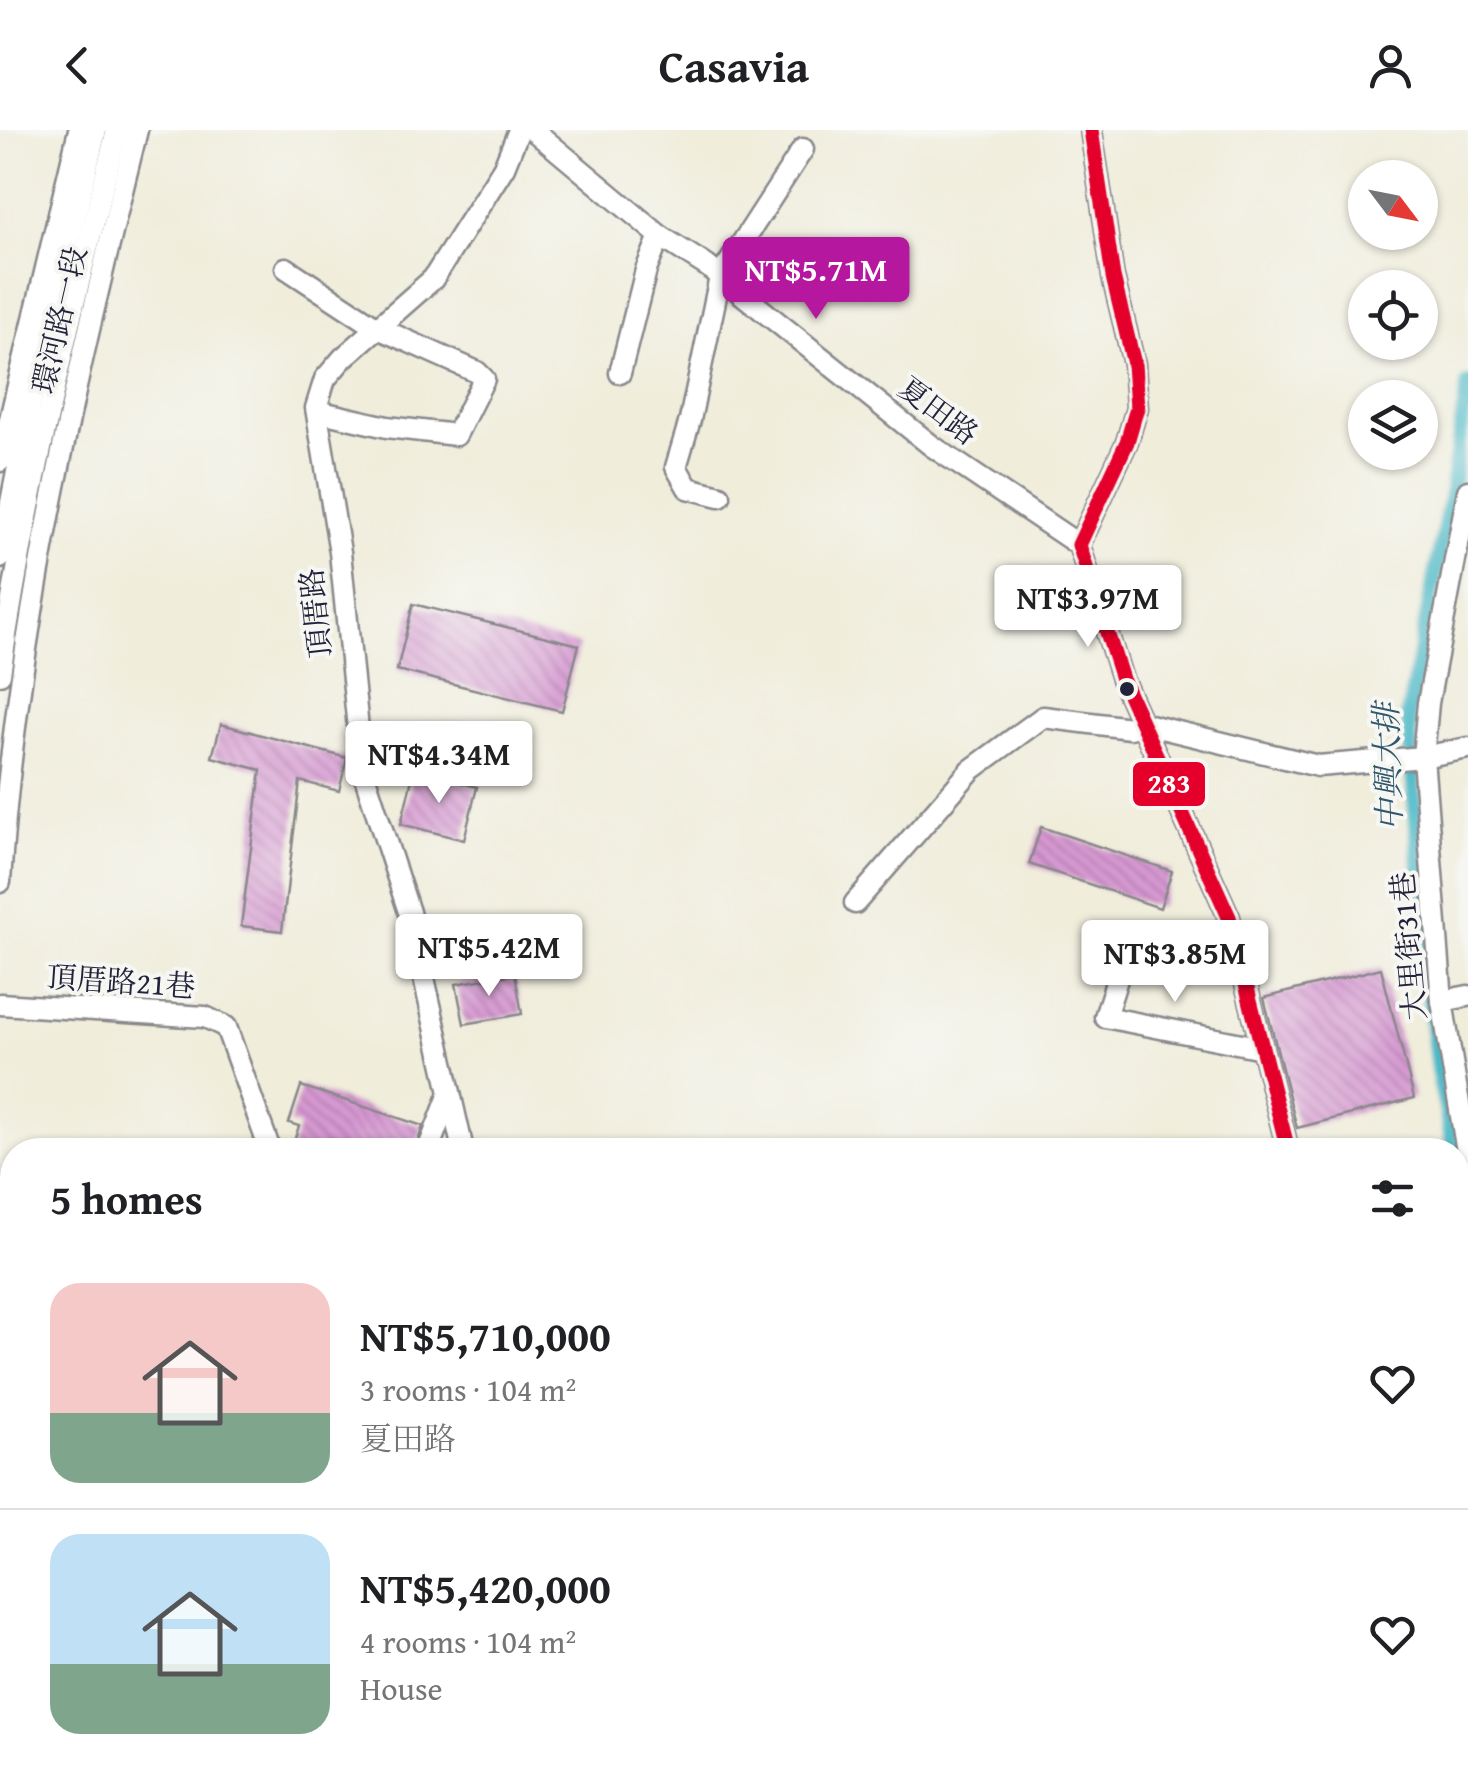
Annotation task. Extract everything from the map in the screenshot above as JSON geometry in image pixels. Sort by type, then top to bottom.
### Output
[{"type":"street","name":"環河路一段","points":[[0,461],[79,130]]},
{"type":"street","name":"環河路一段","points":[[0,558],[36,376],[96,130]]},
{"type":"street","name":"環河路一段","points":[[0,674],[14,578],[59,358],[117,130]]},
{"type":"street","name":"環河路一段","points":[[0,882],[12,742],[38,570],[86,336],[138,130]]},
{"type":"street","points":[[286,268],[376,327],[477,372],[484,379],[456,436],[386,427],[317,411],[325,379],[376,327],[433,278],[504,167],[518,130]]},
{"type":"street","name":"夏田路","points":[[533,130],[660,236],[720,277],[932,446],[1079,545]]},
{"type":"street","points":[[1091,130],[1113,277],[1134,364],[1137,408],[1126,442],[1079,545],[1122,679],[1229,917],[1285,1138]]},
{"type":"street","points":[[720,496],[688,488],[676,467],[690,420],[720,277],[803,149]]},
{"type":"street","points":[[620,373],[646,270],[660,236]]},
{"type":"street","name":"頂厝路","points":[[317,411],[340,552],[362,768],[409,912],[461,1138]]},
{"type":"street","name":"大里街31巷","points":[[1465,1138],[1442,1001],[1423,757],[1428,703],[1468,497]]},
{"type":"street","points":[[855,903],[971,770],[1043,716],[1130,728],[1145,724],[1318,766],[1423,757],[1468,748]]},
{"type":"street","points":[[1130,938],[1105,1017],[1262,1048]]},
{"type":"street","points":[[1442,1001],[1468,996]]},
{"type":"street","name":"頂厝路21巷","points":[[0,1004],[205,1017],[226,1027],[266,1138]]},
{"type":"street","points":[[432,1138],[450,1091]]},
{"type":"building","points":[[413,604],[579,645],[562,711],[397,670]]},
{"type":"building","points":[[221,724],[347,758],[339,791],[300,781],[282,931],[241,926],[261,770],[212,757]]},
{"type":"building","points":[[414,771],[477,787],[464,840],[401,824]]},
{"type":"building","points":[[1041,827],[1172,871],[1160,908],[1029,864]]},
{"type":"building","points":[[1381,968],[1414,1098],[1297,1128],[1264,998]]},
{"type":"building","points":[[515,974],[522,1014],[464,1024],[456,984]]},
{"type":"building","points":[[301,1086],[423,1126],[419,1138],[295,1138],[299,1126],[289,1123]]},
{"type":"waterway","name":"中興大排","points":[[1452,1138],[1431,1014],[1408,714],[1468,384]]},
{"type":"transit line","name":"283","points":[[1091,130],[1113,277],[1134,364],[1137,408],[1127,442],[1079,545],[1122,679],[1229,917],[1285,1138]]}]
